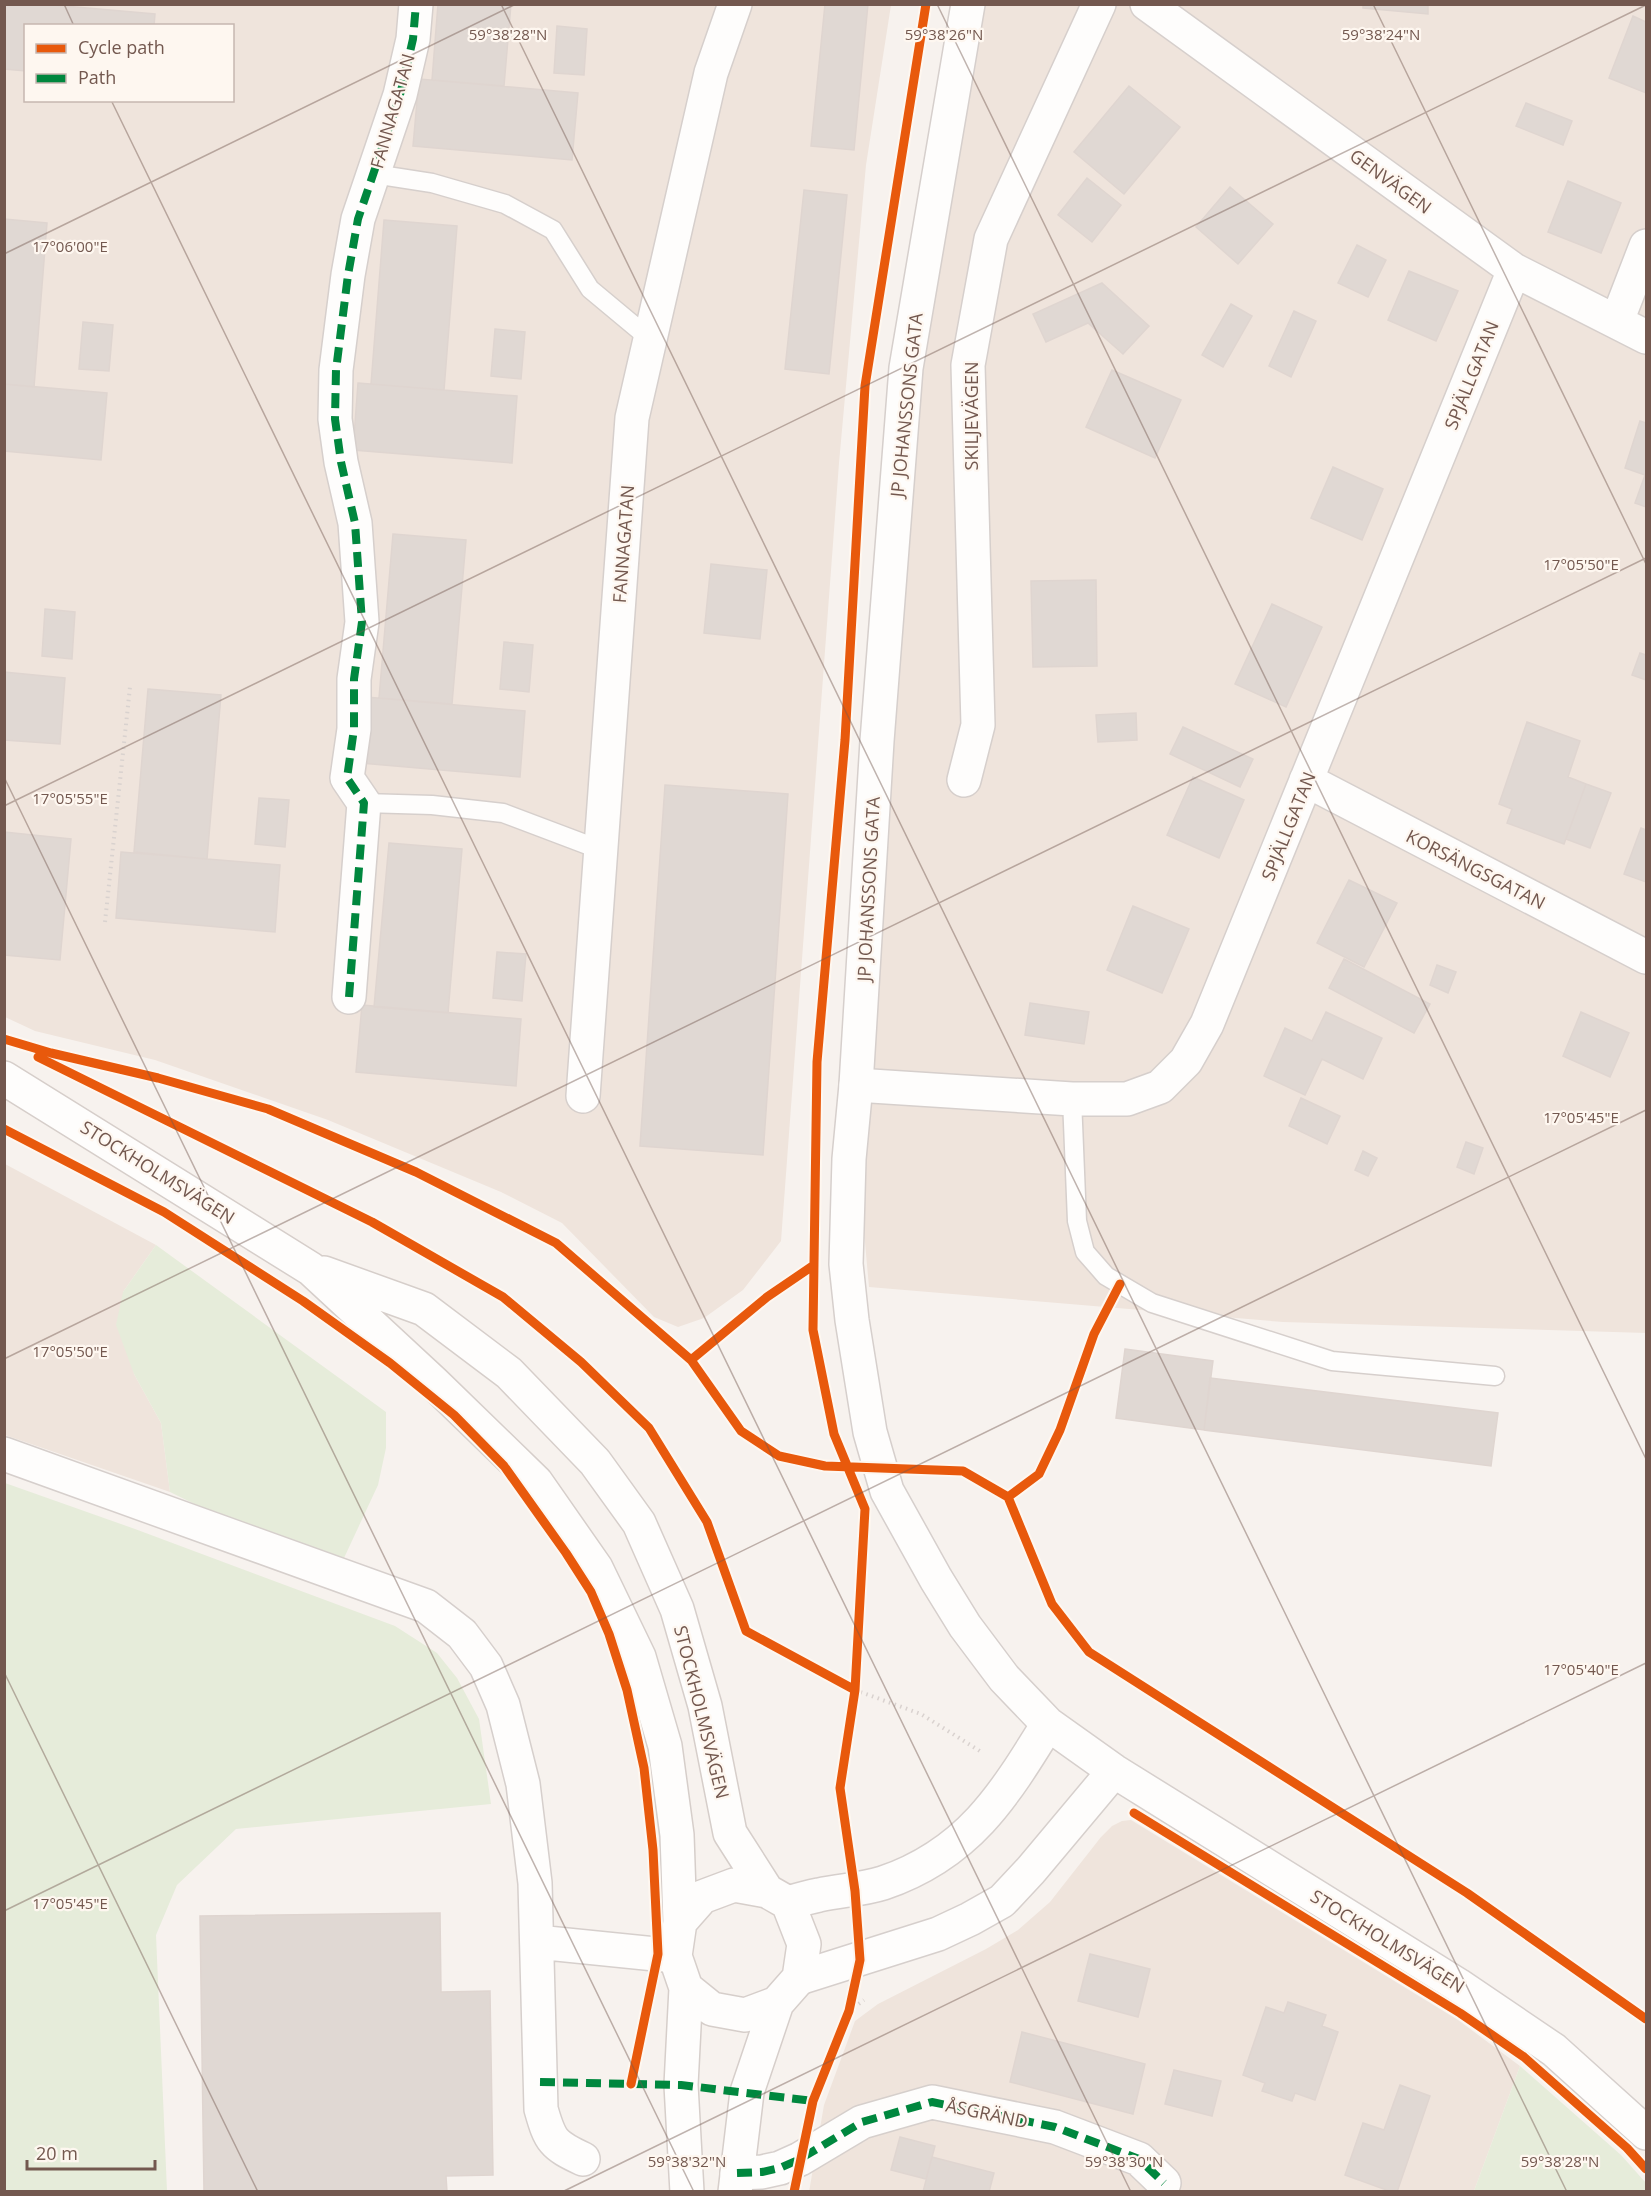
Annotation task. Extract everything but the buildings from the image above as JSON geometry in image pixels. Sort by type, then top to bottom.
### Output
[{"type":"street","name":"FANNAGATAN","points":[[364,803],[347,777],[354,729],[354,679],[362,622],[355,523],[341,462],[335,419],[336,370],[348,275],[358,219],[400,95],[413,39],[416,4]]},
{"type":"street","name":"FANNAGATAN","points":[[584,1096],[632,418],[711,73],[735,4]]},
{"type":"street","name":"JP JOHANSSONS GATA","points":[[968,4],[906,368],[877,741],[856,1085],[849,1159],[846,1264],[852,1320],[870,1432],[887,1491],[965,1626],[1004,1678],[1048,1724]]},
{"type":"street","name":"SKILJEVÄGEN","points":[[964,780],[978,725],[968,365],[991,239],[1099,4]]},
{"type":"street","name":"GENVÄGEN","points":[[1147,4],[1514,270],[1647,337]]},
{"type":"street","points":[[1617,321],[1647,246]]},
{"type":"street","name":"SPJÄLLGATAN","points":[[856,1085],[1072,1099],[1127,1098],[1160,1087],[1186,1061],[1207,1024],[1514,270]]},
{"type":"street","name":"KORSÄNGSGATAN","points":[[1306,780],[1647,957]]},
{"type":"street","points":[[349,997],[364,803]]},
{"type":"street","name":"STOCKHOLMSVÄGEN","points":[[4,1078],[311,1269],[433,1382],[536,1482],[596,1568],[639,1657],[665,1746],[677,1835],[680,1922]]},
{"type":"street","name":"STOCKHOLMSVÄGEN","points":[[311,1269],[424,1309],[509,1373],[596,1462],[639,1523],[677,1609],[705,1706],[730,1833],[778,1897]]},
{"type":"street","points":[[4,1454],[426,1606],[462,1634],[486,1666],[503,1705],[523,1784],[535,1883],[541,2109],[548,2132],[561,2149],[583,2159]]},
{"type":"street","points":[[687,2192],[681,2085],[686,1988],[675,1956],[680,1922],[702,1897],[734,1885],[778,1897],[855,1891],[885,1882],[942,1856],[973,1830],[1018,1773],[1048,1724]]},
{"type":"street","name":"STOCKHOLMSVÄGEN","points":[[1048,1724],[1114,1771],[1458,1985],[1554,2050],[1647,2133]]},
{"type":"street","points":[[798,1978],[938,1934],[1002,1901],[1114,1771]]},
{"type":"street","points":[[736,2182],[747,2092],[777,2003],[798,1978],[804,1944],[778,1897]]},
{"type":"street","points":[[537,1942],[675,1956]]},
{"type":"street","points":[[686,1988],[712,2009],[745,2015],[777,2003]]},
{"type":"street","name":"ÅSGRÄND","points":[[736,2182],[800,2159],[862,2122],[932,2102],[1054,2127],[1139,2159],[1164,2183]]},
{"type":"lane","points":[[374,174],[432,183],[506,204],[554,230],[590,289],[650,339]]},
{"type":"lane","points":[[364,803],[432,805],[503,813],[601,850]]},
{"type":"lane","points":[[1072,1099],[1077,1221],[1085,1252],[1106,1276],[1152,1303],[1332,1360],[1495,1376]]},
{"type":"path","points":[[105,922],[130,687]]},
{"type":"shaded area","points":[[5,5],[891,5],[866,165],[839,463],[781,1241],[743,1290],[704,1318],[678,1327],[654,1317],[562,1223],[501,1192],[328,1120],[155,1060],[35,1031],[5,1017]]},
{"type":"shaded area","points":[[971,5],[1646,5],[1646,1333],[1283,1322],[869,1287],[857,1154],[862,738]]},
{"type":"shaded area","points":[[5,1164],[156,1245],[123,1292],[134,1374],[161,1423],[170,1492],[5,1435]]},
{"type":"shaded area","points":[[1131,1820],[1458,2020],[1520,2066],[1474,2191],[809,2192],[824,2105],[855,2021],[878,2004],[986,1949],[1018,1930],[1050,1902],[1112,1826]]},
{"type":"green space","points":[[156,1245],[386,1412],[386,1448],[378,1485],[344,1558],[215,1514],[170,1492],[161,1423],[134,1374],[116,1325],[123,1292]]},
{"type":"green space","points":[[5,1483],[395,1626],[437,1653],[457,1678],[479,1719],[491,1804],[236,1829],[177,1885],[156,1935],[167,2191],[5,2191]]},
{"type":"green space","points":[[1520,2066],[1621,2155],[1646,2183],[1646,2191],[1474,2191]]},
{"type":"marked path","points":[[349,997],[364,803],[347,778],[354,729],[354,679],[362,622],[355,523],[341,462],[335,419],[336,370],[348,275],[358,219],[400,95],[413,39],[416,4]]},
{"type":"marked path","points":[[540,2082],[681,2085],[813,2101]]},
{"type":"marked path","points":[[737,2173],[762,2172],[780,2168],[800,2159],[862,2122],[932,2102],[1055,2127],[1139,2159],[1164,2183]]},
{"type":"cycle path","points":[[855,1690],[865,1509],[834,1434],[813,1330],[817,1062],[845,740],[865,386],[926,4]]},
{"type":"cycle path","points":[[4,1039],[268,1109],[416,1172],[556,1243],[691,1360],[741,1431],[779,1456],[825,1466],[963,1471],[1008,1497],[1052,1604],[1089,1652],[1467,1893],[1646,2019]]},
{"type":"cycle path","points":[[38,1057],[372,1222],[503,1297],[581,1362],[649,1428],[707,1522],[746,1631],[855,1690],[840,1788],[855,1891],[860,1960],[849,2011],[813,2101],[794,2192]]},
{"type":"cycle path","points":[[4,1129],[164,1212],[303,1301],[390,1363],[454,1415],[504,1466],[566,1553],[591,1592],[609,1634],[627,1690],[644,1768],[653,1850],[658,1954],[631,2084]]},
{"type":"cycle path","points":[[691,1360],[767,1297],[814,1265]]},
{"type":"cycle path","points":[[1008,1497],[1039,1474],[1060,1430],[1094,1334],[1120,1284]]},
{"type":"cycle path","points":[[1134,1813],[1460,2013],[1524,2057],[1627,2148],[1646,2169]]}]
